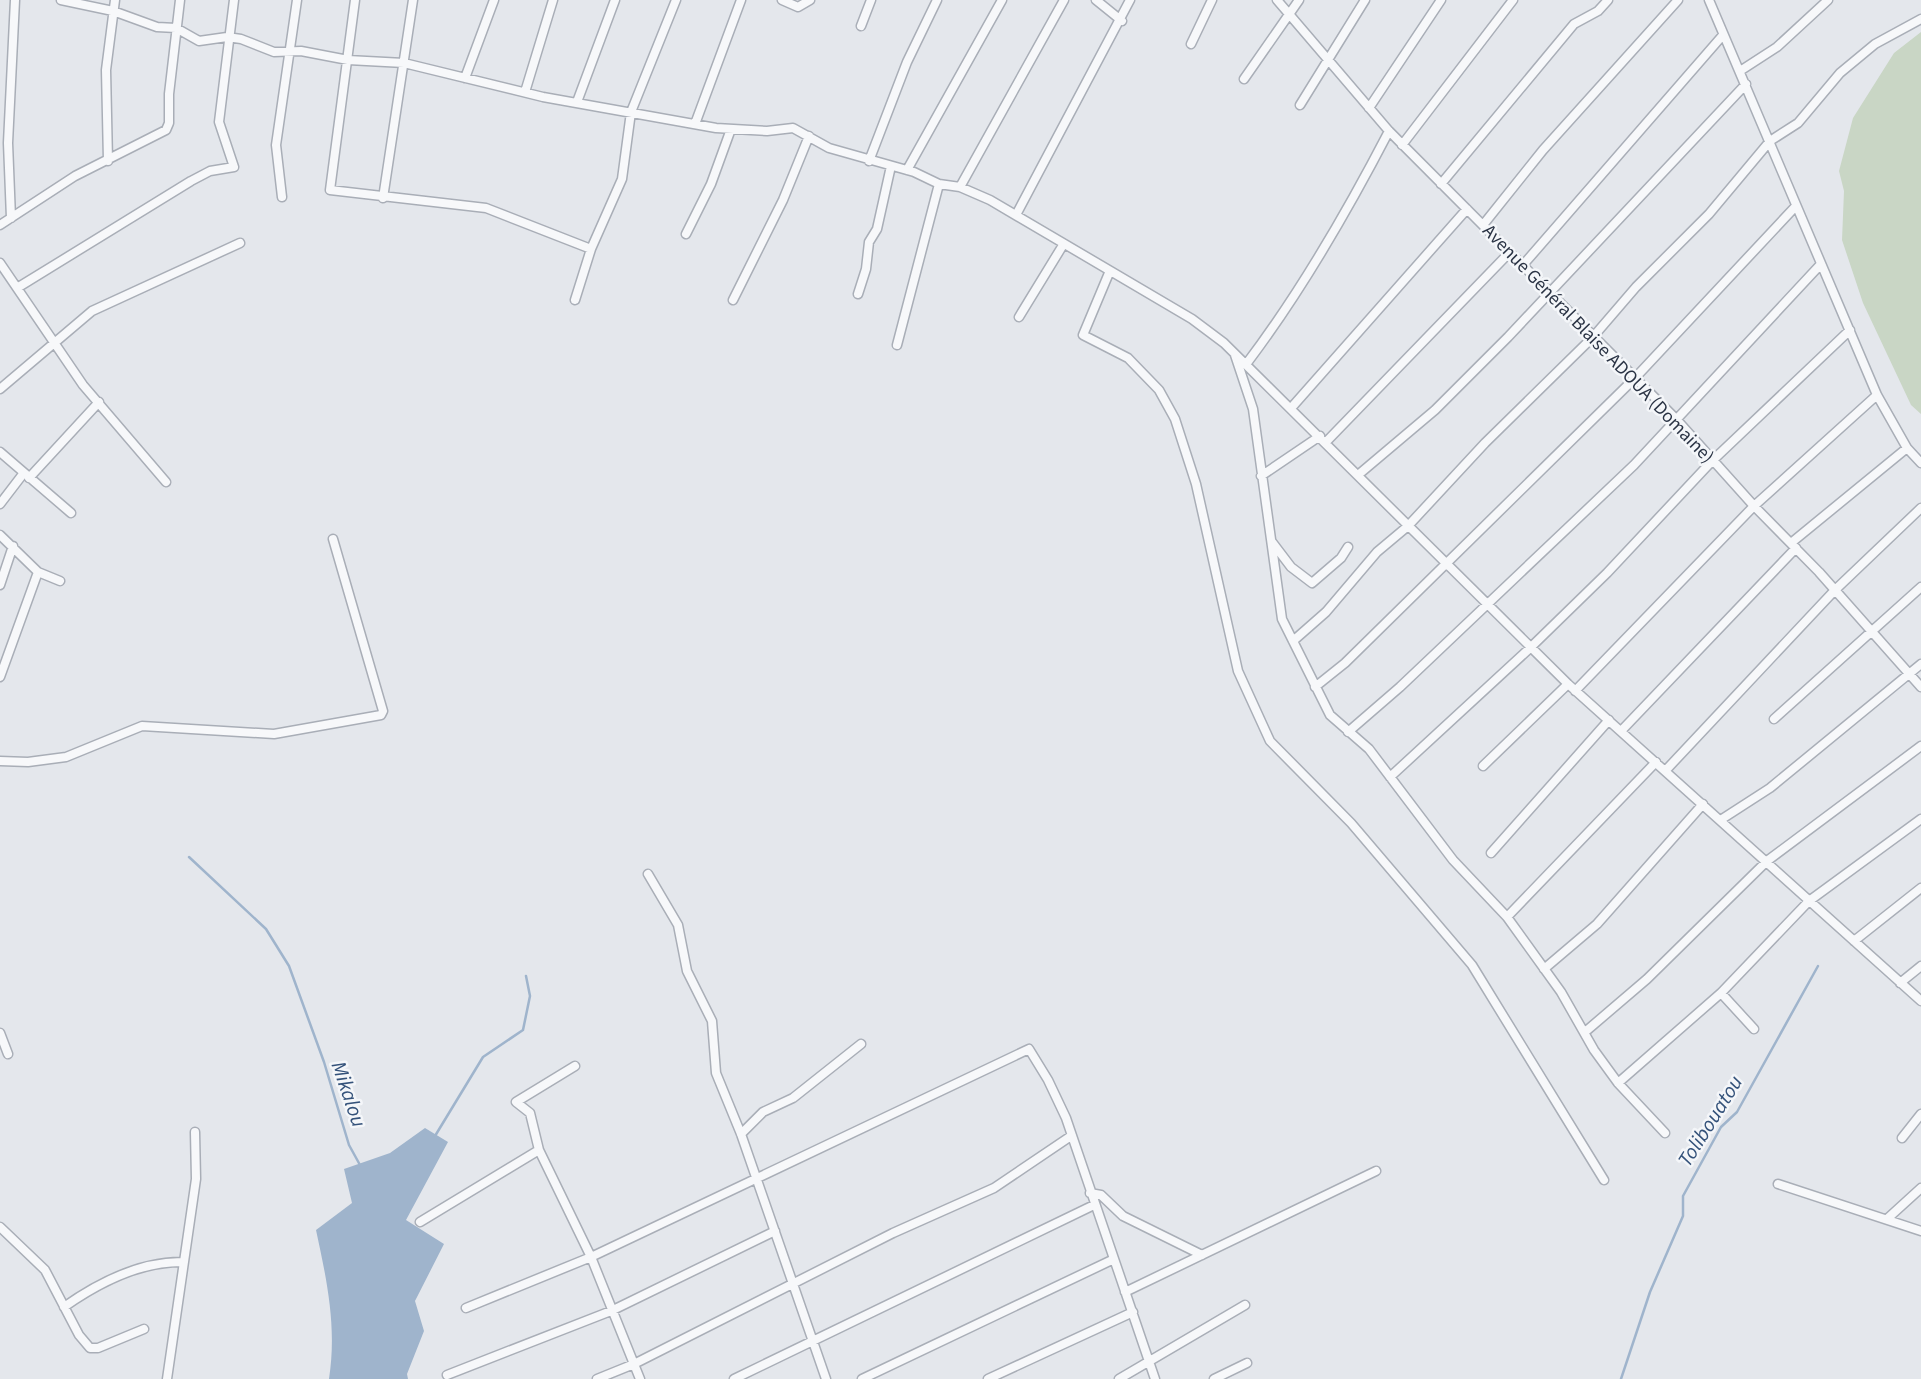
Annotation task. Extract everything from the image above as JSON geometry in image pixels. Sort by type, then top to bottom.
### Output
[{"type":"street","points":[[11,218],[8,143],[15,0]]},
{"type":"street","points":[[61,0],[113,11],[157,27],[176,28],[200,41],[227,37],[241,39],[274,52],[315,53],[348,60],[404,63],[525,92],[695,124],[731,129],[793,128],[829,148],[907,170],[939,184],[960,187],[1016,215],[1109,273],[1192,319],[1247,363],[1446,565],[1575,691],[1622,730],[1921,1002]]},
{"type":"street","points":[[108,161],[106,70],[115,0]]},
{"type":"street","points":[[0,225],[75,176],[162,133],[168,127],[180,0]]},
{"type":"street","points":[[17,288],[191,181],[210,171],[234,167],[219,122],[227,37],[234,0]]},
{"type":"street","points":[[282,197],[276,145],[297,0]]},
{"type":"street","points":[[355,0],[329,187],[334,192],[486,208],[591,249]]},
{"type":"street","points":[[383,198],[413,0]]},
{"type":"street","points":[[465,78],[494,0]]},
{"type":"street","points":[[525,92],[553,0]]},
{"type":"street","points":[[577,102],[615,0]]},
{"type":"street","points":[[575,300],[591,249],[622,179],[631,112],[676,0]]},
{"type":"street","points":[[695,124],[741,0]]},
{"type":"street","points":[[782,0],[799,7],[810,0]]},
{"type":"street","points":[[861,26],[870,0]]},
{"type":"street","points":[[869,161],[907,62],[937,0]]},
{"type":"street","points":[[907,170],[1002,0]]},
{"type":"street","points":[[960,187],[1064,0]]},
{"type":"street","points":[[1096,0],[1122,21]]},
{"type":"street","points":[[1016,215],[1122,21],[1130,0]]},
{"type":"street","points":[[1191,44],[1212,0]]},
{"type":"street","name":"Avenue Général Blaise ADOUA (Domaine)","points":[[1277,0],[1402,145],[1676,419],[1921,687]]},
{"type":"street","points":[[1244,79],[1298,0]]},
{"type":"street","points":[[1300,105],[1365,0]]},
{"type":"street","points":[[1369,107],[1441,0]]},
{"type":"street","points":[[1402,145],[1513,0]]},
{"type":"street","points":[[1441,184],[1574,24],[1598,11],[1608,0]]},
{"type":"street","points":[[1483,225],[1543,150],[1678,0]]},
{"type":"street","points":[[1709,0],[1877,394],[1907,448],[1921,463]]},
{"type":"street","points":[[1740,71],[1777,47],[1828,0]]},
{"type":"street","points":[[1293,642],[1326,612],[1377,552],[1408,526],[1485,443],[1593,337],[1636,287],[1709,214],[1770,141],[1798,122],[1840,73],[1866,51],[1921,19]]},
{"type":"street","points":[[1524,265],[1723,35]]},
{"type":"street","points":[[1358,475],[1435,410],[1746,84]]},
{"type":"street","points":[[686,234],[711,184],[731,129]]},
{"type":"street","points":[[1247,363],[1274,328],[1359,189],[1389,131]]},
{"type":"street","points":[[733,300],[783,200],[810,136]]},
{"type":"street","points":[[858,294],[866,270],[869,242],[877,229],[891,166]]},
{"type":"street","points":[[897,345],[939,184]]},
{"type":"street","points":[[1315,687],[1345,663],[1635,378],[1795,207]]},
{"type":"street","points":[[1292,407],[1467,209]]},
{"type":"street","points":[[0,389],[52,341],[106,303],[132,294],[165,275],[240,243]]},
{"type":"street","points":[[1019,317],[1063,245]]},
{"type":"street","points":[[1261,476],[1323,439],[1510,252]]},
{"type":"street","points":[[0,263],[52,341],[166,482]]},
{"type":"street","points":[[1348,732],[1634,465],[1821,264]]},
{"type":"street","points":[[1109,273],[1083,335],[1128,358],[1159,390],[1175,419],[1196,484],[1238,671],[1262,729],[1276,750],[1351,823],[1472,965],[1604,1180]]},
{"type":"street","points":[[1390,777],[1530,648],[1606,573],[1712,461],[1850,330]]},
{"type":"street","points":[[1234,352],[1251,400],[1280,610],[1330,715],[1369,749],[1453,860],[1507,918],[1544,969],[1618,1083],[1665,1133]]},
{"type":"street","points":[[1575,691],[1754,506],[1877,394]]},
{"type":"street","points":[[0,504],[99,402]]},
{"type":"street","points":[[1622,730],[1794,546],[1907,448]]},
{"type":"street","points":[[0,452],[71,513]]},
{"type":"street","points":[[1666,770],[1835,590],[1921,508]]},
{"type":"street","points":[[0,535],[38,572],[60,581]]},
{"type":"street","points":[[0,761],[28,762],[66,757],[142,726],[274,734],[381,715],[383,711],[333,539]]},
{"type":"street","points":[[1270,540],[1291,567],[1312,583],[1341,558],[1348,547]]},
{"type":"street","points":[[0,585],[13,546]]},
{"type":"street","points":[[0,677],[38,572]]},
{"type":"street","points":[[1774,719],[1921,587]]},
{"type":"street","points":[[1722,820],[1770,788],[1921,664]]},
{"type":"street","points":[[1483,766],[1568,684]]},
{"type":"street","points":[[1491,853],[1609,720]]},
{"type":"street","points":[[1585,1032],[1647,979],[1767,861],[1921,746]]},
{"type":"street","points":[[1507,918],[1656,762]]},
{"type":"street","points":[[1544,969],[1597,924],[1703,804]]},
{"type":"street","points":[[1618,1083],[1721,993],[1809,901],[1921,819]]},
{"type":"street","points":[[648,874],[678,925],[687,971],[712,1021],[716,1073],[741,1134],[826,1379]]},
{"type":"street","points":[[1854,941],[1921,887]]},
{"type":"street","points":[[1900,983],[1921,965]]},
{"type":"street","points":[[1721,993],[1754,1029]]},
{"type":"street","points":[[0,1033],[8,1054]]},
{"type":"street","points":[[741,1134],[763,1112],[793,1098],[861,1044]]},
{"type":"street","points":[[466,1308],[591,1257],[1025,1049],[1032,1051],[1048,1080],[1071,1136],[1155,1379]]},
{"type":"street","points":[[575,1066],[516,1102],[530,1113],[539,1150],[591,1257],[640,1379]]},
{"type":"street","points":[[1902,1138],[1921,1114]]},
{"type":"street","points":[[167,1379],[196,1180],[195,1132]]},
{"type":"street","points":[[597,1379],[634,1364],[893,1233],[994,1188],[1071,1136]]},
{"type":"street","points":[[420,1222],[539,1150]]},
{"type":"street","points":[[1125,1292],[1376,1171]]},
{"type":"street","points":[[1779,1184],[1921,1231]]},
{"type":"street","points":[[1887,1219],[1921,1188]]},
{"type":"street","points":[[1090,1193],[1101,1195],[1123,1216],[1202,1255]]},
{"type":"street","points":[[734,1379],[811,1339],[1094,1205]]},
{"type":"street","points":[[0,1227],[45,1270],[90,1348],[98,1348],[144,1329]]},
{"type":"street","points":[[447,1375],[611,1311],[775,1231]]},
{"type":"street","points":[[862,1379],[1114,1259]]},
{"type":"street","points":[[64,1307],[117,1277],[164,1261],[184,1262]]},
{"type":"street","points":[[1119,1379],[1149,1364],[1245,1305]]},
{"type":"street","points":[[988,1379],[1133,1312]]},
{"type":"street","points":[[1214,1379],[1247,1363]]},
{"type":"green space","points":[[1921,32],[1921,414],[1911,405],[1863,303],[1842,240],[1844,191],[1839,171],[1853,118],[1894,53]]},
{"type":"water","points":[[425,1128],[448,1142],[406,1220],[444,1244],[415,1301],[424,1331],[407,1374],[408,1379],[329,1379],[331,1322],[316,1230],[352,1203],[344,1169],[390,1153]]},
{"type":"waterway","name":"Mikalou","points":[[189,857],[266,929],[289,966],[324,1062],[349,1145],[360,1165]]},
{"type":"waterway","name":"Tolibouatou","points":[[1621,1379],[1650,1292],[1683,1216],[1683,1196],[1721,1127],[1737,1112],[1818,966]]},
{"type":"waterway","points":[[435,1136],[483,1057],[523,1030],[530,996],[526,976]]}]
